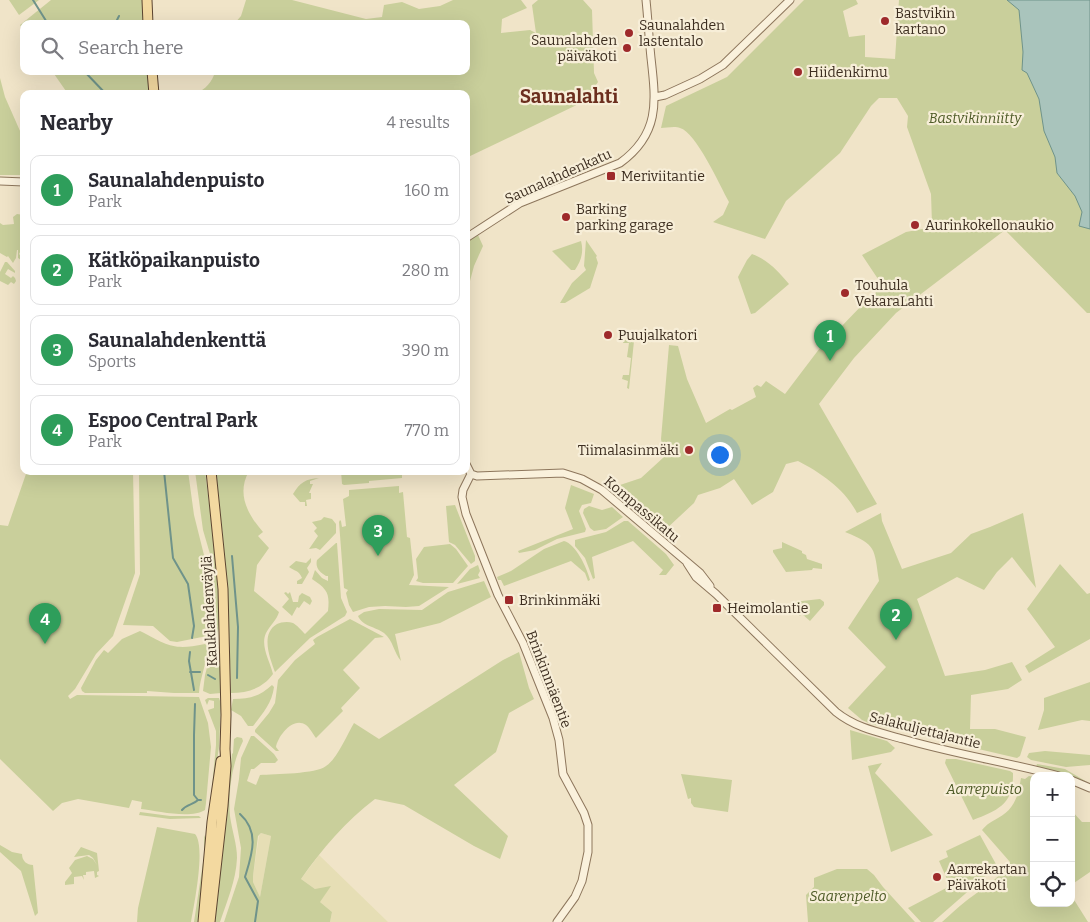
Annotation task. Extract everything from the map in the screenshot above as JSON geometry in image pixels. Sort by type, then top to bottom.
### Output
[{"type":"main road","points":[[147,0],[148,20]]},
{"type":"main road","points":[[152,75],[154,90]]},
{"type":"main road","name":"Kauklahdenväylä","points":[[210,922],[226,766],[223,589],[211,475]]},
{"type":"main road","name":"Kauklahdenväylä","points":[[203,922],[212,822],[220,764],[225,749]]},
{"type":"street","name":"Saunalahdenkatu","points":[[470,235],[520,203],[608,169],[624,160],[638,147],[649,130],[653,116],[654,97],[646,0]]},
{"type":"street","points":[[654,97],[665,95],[700,79],[722,65],[790,0]]},
{"type":"street","points":[[0,181],[20,182]]},
{"type":"street","name":"Kompassikatu","points":[[471,474],[482,477],[563,473],[582,478],[602,490],[687,563]]},
{"type":"street","name":"Brinkinmäentie","points":[[471,474],[463,490],[462,497],[466,514],[485,565],[523,643],[553,718],[559,740],[563,774],[584,813],[588,825],[588,852],[582,882],[575,897],[557,922]]},
{"type":"street","name":"Salakuljettajantie","points":[[687,563],[700,573],[716,594],[836,712],[853,724],[918,744],[1044,772]]},
{"type":"street","points":[[1075,782],[1090,788]]},
{"type":"shaded area","points":[[261,833],[271,836],[260,897],[253,882],[253,876]]},
{"type":"shaded area","points":[[319,855],[388,922],[330,922],[332,912],[320,902],[315,889],[301,879]]},
{"type":"green space","points":[[9,0],[39,0],[19,15]]},
{"type":"green space","points":[[51,0],[143,0],[143,20],[26,20]]},
{"type":"green space","points":[[246,0],[292,0],[366,19],[382,17],[384,5],[402,2],[419,9],[440,6],[453,0],[521,0],[527,8],[502,19],[501,33],[530,30],[536,33],[532,5],[538,0],[583,0],[592,10],[594,73],[598,82],[585,101],[470,156],[470,90],[202,90],[208,85],[214,75],[470,75],[470,20],[238,20],[241,16]]},
{"type":"green space","name":"Bastvikinniitty","points":[[804,0],[856,0],[858,4],[843,11],[849,37],[865,35],[865,57],[895,59],[899,0],[1086,0],[1090,97],[1090,313],[1087,313],[1005,230],[896,313],[854,358],[819,404],[877,504],[857,513],[846,496],[832,482],[798,461],[786,464],[773,492],[752,505],[734,479],[720,488],[698,495],[694,503],[665,530],[638,513],[612,490],[620,485],[641,478],[664,457],[661,439],[669,345],[678,346],[687,379],[706,423],[756,397],[753,388],[757,385],[761,387],[766,381],[785,394],[832,332],[838,330],[881,288],[882,285],[862,255],[906,232],[928,228],[932,224],[931,194],[907,127],[908,116],[897,98],[879,98],[871,106],[840,153],[786,201],[765,239],[713,222],[723,215],[729,202],[707,160],[693,139],[680,128],[661,128],[666,106],[727,77]]},
{"type":"green space","points":[[55,75],[148,75],[149,90],[65,90]]},
{"type":"green space","points":[[0,78],[5,97],[20,131],[20,175],[0,175]]},
{"type":"green space","points":[[20,214],[20,259],[17,250],[13,263],[8,256],[0,253],[0,223],[3,225],[14,224],[13,217]]},
{"type":"green space","points":[[478,235],[483,246],[470,281],[470,240]]},
{"type":"green space","points":[[586,240],[597,256],[598,263],[590,288],[565,303],[560,303],[572,283],[586,270],[584,266]]},
{"type":"green space","points":[[581,241],[581,256],[575,270],[571,270],[552,251]]},
{"type":"green space","points":[[752,254],[772,266],[789,284],[755,313],[751,314],[738,277]]},
{"type":"green space","points":[[5,262],[15,271],[15,273],[8,269],[5,274],[15,278],[14,284],[11,282],[8,285],[0,281],[0,272]]},
{"type":"green space","points":[[624,340],[634,341],[629,389],[627,388],[628,381],[622,379],[623,375],[629,375],[631,358],[627,357],[629,343],[623,343]]},
{"type":"green space","points":[[26,475],[133,475],[135,573],[113,636],[96,654],[75,689],[68,696],[70,699],[77,695],[199,697],[208,723],[211,747],[205,810],[199,813],[174,814],[141,809],[142,802],[132,800],[129,808],[78,799],[62,803],[53,811],[0,759],[0,525],[8,526]]},
{"type":"green space","points":[[139,475],[189,475],[194,515],[204,555],[207,636],[177,642],[170,641],[153,626],[123,625],[140,574]]},
{"type":"green space","points":[[196,475],[205,475],[218,584],[219,625],[217,635],[213,635],[210,554],[203,530]]},
{"type":"green space","points":[[216,475],[247,475],[244,488],[246,504],[253,519],[263,532],[258,536],[269,548],[257,565],[254,591],[279,612],[264,638],[273,674],[260,686],[249,691],[237,693],[231,693],[222,526]]},
{"type":"green space","points":[[341,475],[402,475],[402,478],[369,481],[369,483],[342,484]]},
{"type":"green space","points":[[319,478],[310,481],[310,484],[313,484],[309,493],[311,493],[311,499],[306,500],[307,506],[305,506],[305,502],[300,502],[293,494],[304,482]]},
{"type":"green space","points":[[571,485],[594,494],[591,503],[582,505],[579,511],[586,529],[585,532],[557,539],[535,550],[519,553],[518,551],[573,529],[565,508]]},
{"type":"green space","points":[[399,486],[399,493],[403,492],[407,537],[410,538],[414,575],[409,585],[449,587],[419,606],[369,607],[353,612],[346,593],[348,590],[344,588],[339,522],[340,520],[342,527],[346,526],[343,499],[349,496],[349,490]]},
{"type":"green space","points":[[455,505],[475,556],[475,561],[471,564],[455,545],[449,542],[446,506]]},
{"type":"green space","points":[[589,506],[602,510],[612,507],[623,517],[606,529],[594,531],[590,528],[583,513],[584,509]]},
{"type":"green space","points":[[881,513],[882,521],[902,569],[951,553],[971,534],[1023,513],[1036,588],[1012,557],[997,572],[984,590],[957,577],[917,599],[945,676],[985,670],[1012,662],[1022,680],[1008,689],[971,695],[970,729],[995,729],[1026,737],[1020,756],[1017,758],[871,724],[862,720],[848,708],[886,667],[848,628],[879,581],[872,549],[863,540],[845,532]]},
{"type":"green space","points":[[324,517],[332,519],[336,524],[336,533],[320,550],[316,548],[309,549],[318,536],[314,531],[317,528],[312,522],[321,520]]},
{"type":"green space","points":[[624,521],[628,521],[666,554],[674,565],[666,575],[659,575],[663,570],[633,541],[592,557],[595,578],[593,579],[585,558],[575,546],[575,540],[606,532]]},
{"type":"green space","points":[[564,541],[577,551],[590,580],[588,581],[585,573],[571,561],[504,586],[501,580],[498,580],[497,577],[511,571],[544,549]]},
{"type":"green space","points":[[782,542],[802,551],[807,559],[822,564],[822,569],[813,568],[812,570],[786,572],[773,552],[773,550],[782,548]]},
{"type":"green space","points":[[336,543],[341,598],[347,612],[345,616],[310,638],[275,672],[268,646],[269,634],[272,628],[283,622],[291,622],[305,634],[328,611],[328,596],[326,592],[312,579],[315,570],[322,578],[328,581],[328,576],[318,570],[317,560]]},
{"type":"green space","points":[[450,544],[468,566],[453,583],[423,583],[416,581],[418,578],[416,559],[424,547]]},
{"type":"green space","points":[[311,558],[307,568],[309,572],[302,584],[297,584],[297,581],[302,578],[301,575],[289,567],[296,561],[306,563]]},
{"type":"green space","points":[[1060,564],[1087,594],[1090,593],[1090,639],[1029,673],[1025,666],[1055,647],[1027,609]]},
{"type":"green space","points":[[478,565],[480,571],[478,575],[480,578],[457,584],[470,569]]},
{"type":"green space","points":[[484,581],[491,597],[440,623],[395,634],[401,661],[387,636],[363,622],[358,616],[364,612],[379,609],[422,610],[448,592]]},
{"type":"green space","points":[[290,592],[293,602],[298,602],[299,596],[302,593],[310,597],[312,601],[310,605],[304,601],[299,608],[297,607],[292,616],[282,607],[289,599],[284,593],[288,594]]},
{"type":"green space","points":[[820,599],[824,602],[824,605],[810,621],[802,614],[800,616],[794,611],[797,607],[793,602]]},
{"type":"green space","points":[[350,619],[384,637],[375,638],[343,670],[360,688],[341,708],[343,711],[316,738],[306,725],[296,723],[287,728],[283,733],[276,747],[279,751],[276,751],[255,730],[275,703],[278,680],[295,660],[315,644],[313,640]]},
{"type":"green space","points":[[140,631],[157,640],[177,647],[205,644],[208,647],[199,693],[147,691],[147,693],[85,693],[82,691],[81,688],[96,660],[104,650],[108,653],[122,639]]},
{"type":"green space","points":[[214,642],[218,643],[216,664],[220,664],[221,693],[210,694],[203,691],[205,675]]},
{"type":"green space","points":[[519,652],[534,699],[509,713],[496,752],[454,785],[508,836],[500,859],[404,805],[375,799],[335,836],[301,879],[315,889],[331,886],[320,902],[332,912],[330,922],[224,922],[239,877],[241,848],[234,809],[241,758],[251,736],[254,736],[278,760],[275,763],[261,763],[254,769],[251,769],[247,781],[256,785],[260,775],[321,769],[334,758],[354,723],[379,739],[503,660]],"holes":[[[261,833],[271,836],[260,897],[253,882],[258,836]]]},
{"type":"green space","points":[[1090,682],[1090,721],[1082,720],[1038,730],[1044,710],[1044,698]]},
{"type":"green space","points":[[272,685],[274,687],[273,693],[269,703],[253,726],[248,726],[241,716],[231,710],[233,699],[254,696]]},
{"type":"green space","points":[[208,698],[219,698],[221,704],[219,746],[211,809],[208,815],[216,731],[208,710],[214,708],[214,701],[209,700],[207,705],[205,700]]},
{"type":"green space","points":[[850,730],[887,741],[895,748],[891,752],[852,760]]},
{"type":"green space","points":[[237,737],[242,738],[243,741],[230,787],[230,816],[237,853],[235,875],[220,922],[214,922],[232,754],[234,739]]},
{"type":"green space","points":[[1045,751],[1090,755],[1090,765],[1066,767],[1031,760],[1027,757],[1029,753]]},
{"type":"green space","name":"Aarrepuisto","points":[[946,759],[956,759],[1010,771],[1013,773],[1013,784],[1007,799],[990,813],[973,820],[945,763]]},
{"type":"green space","points":[[882,763],[875,773],[933,835],[891,852],[868,766]]},
{"type":"green space","points":[[1037,764],[1065,769],[1070,772],[1055,772],[1036,767]]},
{"type":"green space","points":[[681,774],[732,780],[728,812],[694,807],[691,803],[691,798],[688,799]]},
{"type":"green space","points":[[1075,775],[1087,782],[1075,778]]},
{"type":"green space","points":[[1030,776],[1030,907],[1075,907],[1075,901],[1088,922],[942,922],[995,879],[1010,862],[982,830],[1012,806],[1017,796],[1021,778],[1025,779]]},
{"type":"green space","points":[[140,812],[170,816],[199,816],[201,818],[170,819],[139,815]]},
{"type":"green space","points":[[1075,814],[1082,822],[1090,822],[1090,872],[1075,882]]},
{"type":"green space","points":[[157,827],[195,834],[198,841],[198,876],[191,922],[137,922],[138,908]]},
{"type":"green space","points":[[204,835],[207,842],[199,922],[194,922],[204,856]]},
{"type":"green space","points":[[980,835],[997,866],[933,922],[921,922],[908,908],[950,886],[939,861],[948,857],[946,851]]},
{"type":"green space","points":[[0,845],[12,852],[22,854],[25,862],[33,865],[38,913],[35,916],[21,871],[0,852]]},
{"type":"green space","points":[[81,847],[97,853],[99,871],[97,875],[99,876],[95,878],[94,871],[86,872],[86,875],[83,875],[84,880],[82,876],[74,877],[74,884],[65,885],[65,882],[72,873],[69,868],[75,860],[87,856],[93,859],[97,865],[93,858],[89,855],[74,857]]},
{"type":"green space","name":"Saarenpelto","points":[[837,869],[867,869],[915,922],[808,922],[806,895],[814,887],[814,878]]},
{"type":"water","points":[[1007,0],[1090,0],[1090,229],[1079,226],[1082,212],[1075,196],[1057,173],[1055,157],[1044,131],[1039,99],[1027,73],[1022,70],[1023,52],[1019,10]]},
{"type":"waterway","points":[[33,0],[46,20]]},
{"type":"waterway","points":[[117,20],[119,16]]},
{"type":"waterway","points":[[88,75],[102,90]]},
{"type":"waterway","points":[[164,475],[173,558],[188,584],[194,626],[192,638]]},
{"type":"waterway","points":[[232,556],[238,627],[237,678]]},
{"type":"waterway","points":[[190,652],[189,661],[194,690]]},
{"type":"waterway","points":[[190,672],[200,672]]},
{"type":"waterway","points":[[208,675],[215,679]]},
{"type":"waterway","points":[[195,704],[194,795],[198,800],[201,800]]},
{"type":"waterway","points":[[182,810],[198,800]]},
{"type":"waterway","points":[[240,814],[250,828],[252,836],[252,852],[245,877],[258,901],[255,922]]},
{"type":"place","name":"Bastvikin kartano","points":[[885,21]]},
{"type":"place","name":"Saunalahden lastentalo","points":[[629,33]]},
{"type":"place","name":"Saunalahden päiväkoti","points":[[627,48]]},
{"type":"place","name":"Hiidenkirnu","points":[[798,72]]},
{"type":"place","name":"Meriviitantie","points":[[611,176]]},
{"type":"place","name":"Barking parking garage","points":[[566,217]]},
{"type":"place","name":"Aurinkokellonaukio","points":[[915,225]]},
{"type":"place","name":"Touhula VekaraLahti","points":[[845,293]]},
{"type":"place","name":"Puujalkatori","points":[[608,335]]},
{"type":"place","name":"Saunalahdenpuisto","points":[[830,361]]},
{"type":"place","name":"Tiimalasinmäki","points":[[689,450]]},
{"type":"place","name":"Saunalahdenkenttä","points":[[378,556]]},
{"type":"place","name":"Brinkinmäki","points":[[509,600]]},
{"type":"place","name":"Heimolantie","points":[[717,608]]},
{"type":"place","name":"Kätköpaikanpuisto","points":[[896,640]]},
{"type":"place","name":"Espoo Central Park","points":[[45,644]]},
{"type":"place","name":"Aarrekartan Päiväkoti","points":[[937,877]]},
{"type":"district","name":"Saunalahti","points":[[569,96]]}]
